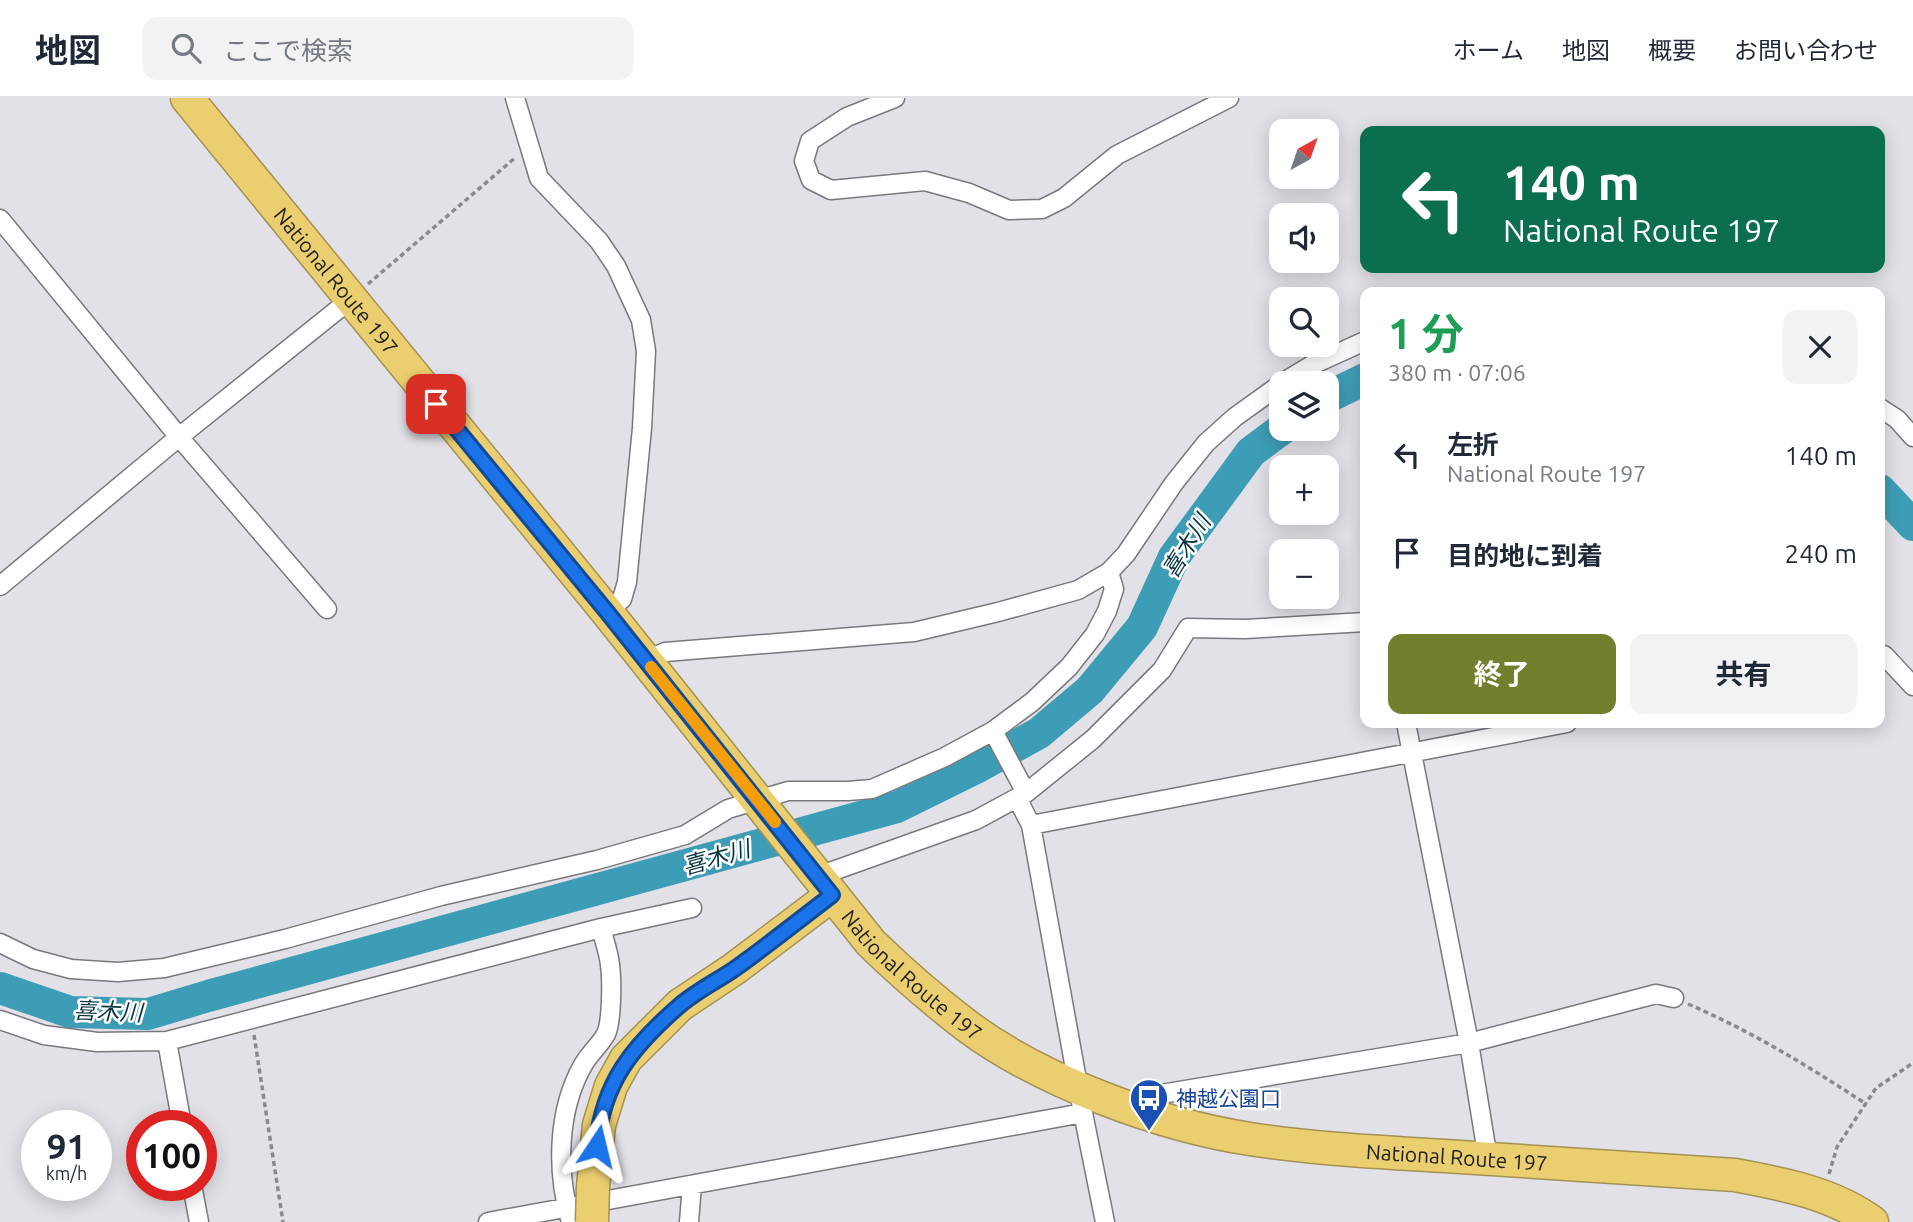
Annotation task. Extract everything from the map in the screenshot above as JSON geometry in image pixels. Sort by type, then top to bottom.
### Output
[{"type":"highway","name":"National Route 197","points":[[187,98],[607,612],[871,943],[969,1027],[1081,1100],[1132,1109],[1192,1127],[1249,1139],[1327,1148],[1735,1175],[1789,1185],[1822,1196],[1860,1213],[1872,1222]]},
{"type":"highway","points":[[576,1217],[593,1186],[599,1125],[611,1086],[626,1059],[680,1005],[734,969],[819,880]]},
{"type":"street","points":[[515,98],[539,178],[598,241],[616,266],[641,320],[646,351],[645,376],[627,582],[622,599],[607,612]]},
{"type":"street","points":[[895,98],[847,117],[810,141],[804,161],[811,180],[831,190],[925,181],[969,193],[1009,210],[1042,209],[1065,198],[1117,155],[1229,98]]},
{"type":"street","points":[[0,219],[179,437],[327,609]]},
{"type":"street","points":[[0,586],[351,299]]},
{"type":"street","points":[[1302,371],[1360,343]]},
{"type":"street","points":[[646,661],[665,652],[914,632],[1078,590],[1109,572],[1126,554],[1174,483],[1206,443],[1235,417],[1269,393]]},
{"type":"street","points":[[1885,411],[1897,419],[1913,437]]},
{"type":"street","points":[[0,943],[33,959],[71,969],[118,972],[164,968],[685,835],[728,809],[761,805],[788,791],[872,789],[995,735],[1032,702],[1069,667],[1095,634],[1107,611],[1114,589],[1109,572]]},
{"type":"street","points":[[819,880],[976,820],[1022,793],[1093,739],[1162,670],[1188,628],[1245,629],[1360,622]]},
{"type":"street","points":[[1885,659],[1913,686]]},
{"type":"street","points":[[1407,728],[1469,1042],[1488,1159]]},
{"type":"street","points":[[1031,825],[1540,728]]},
{"type":"street","points":[[995,735],[1022,793],[1031,825],[1105,1222]]},
{"type":"street","points":[[0,1020],[44,1035],[97,1042],[167,1041],[601,928],[692,908]]},
{"type":"street","points":[[576,1217],[561,1169],[560,1143],[572,1087],[583,1063],[606,1034],[609,1020],[610,965],[601,928]]},
{"type":"street","points":[[1132,1109],[1149,1096],[1469,1042],[1656,994],[1674,998]]},
{"type":"street","points":[[167,1041],[179,1110]]},
{"type":"street","points":[[488,1222],[576,1217],[692,1185],[1081,1100]]},
{"type":"street","points":[[689,1222],[692,1185]]},
{"type":"street","points":[[195,1201],[199,1222]]},
{"type":"path","points":[[351,299],[528,147]]},
{"type":"path","points":[[1674,998],[1720,1017],[1793,1056],[1866,1104]]},
{"type":"path","points":[[252,1019],[283,1222]]},
{"type":"path","points":[[1822,1196],[1838,1147],[1876,1088],[1913,1063]]},
{"type":"waterway","name":"喜木川","points":[[1339,392],[1360,381]]},
{"type":"waterway","name":"喜木川","points":[[0,988],[70,1012],[148,1014],[897,807],[1039,733],[1090,690],[1142,627],[1174,557],[1251,452],[1269,439]]},
{"type":"waterway","name":"喜木川","points":[[1885,495],[1913,525]]},
{"type":"slow traffic","points":[[651,667],[775,822]]},
{"type":"place","name":"神越公園口","points":[[1149,1132]]},
{"type":"route","points":[[436,404],[607,612],[832,895],[734,969],[680,1005],[626,1059],[611,1086],[599,1125],[597,1146]]}]
